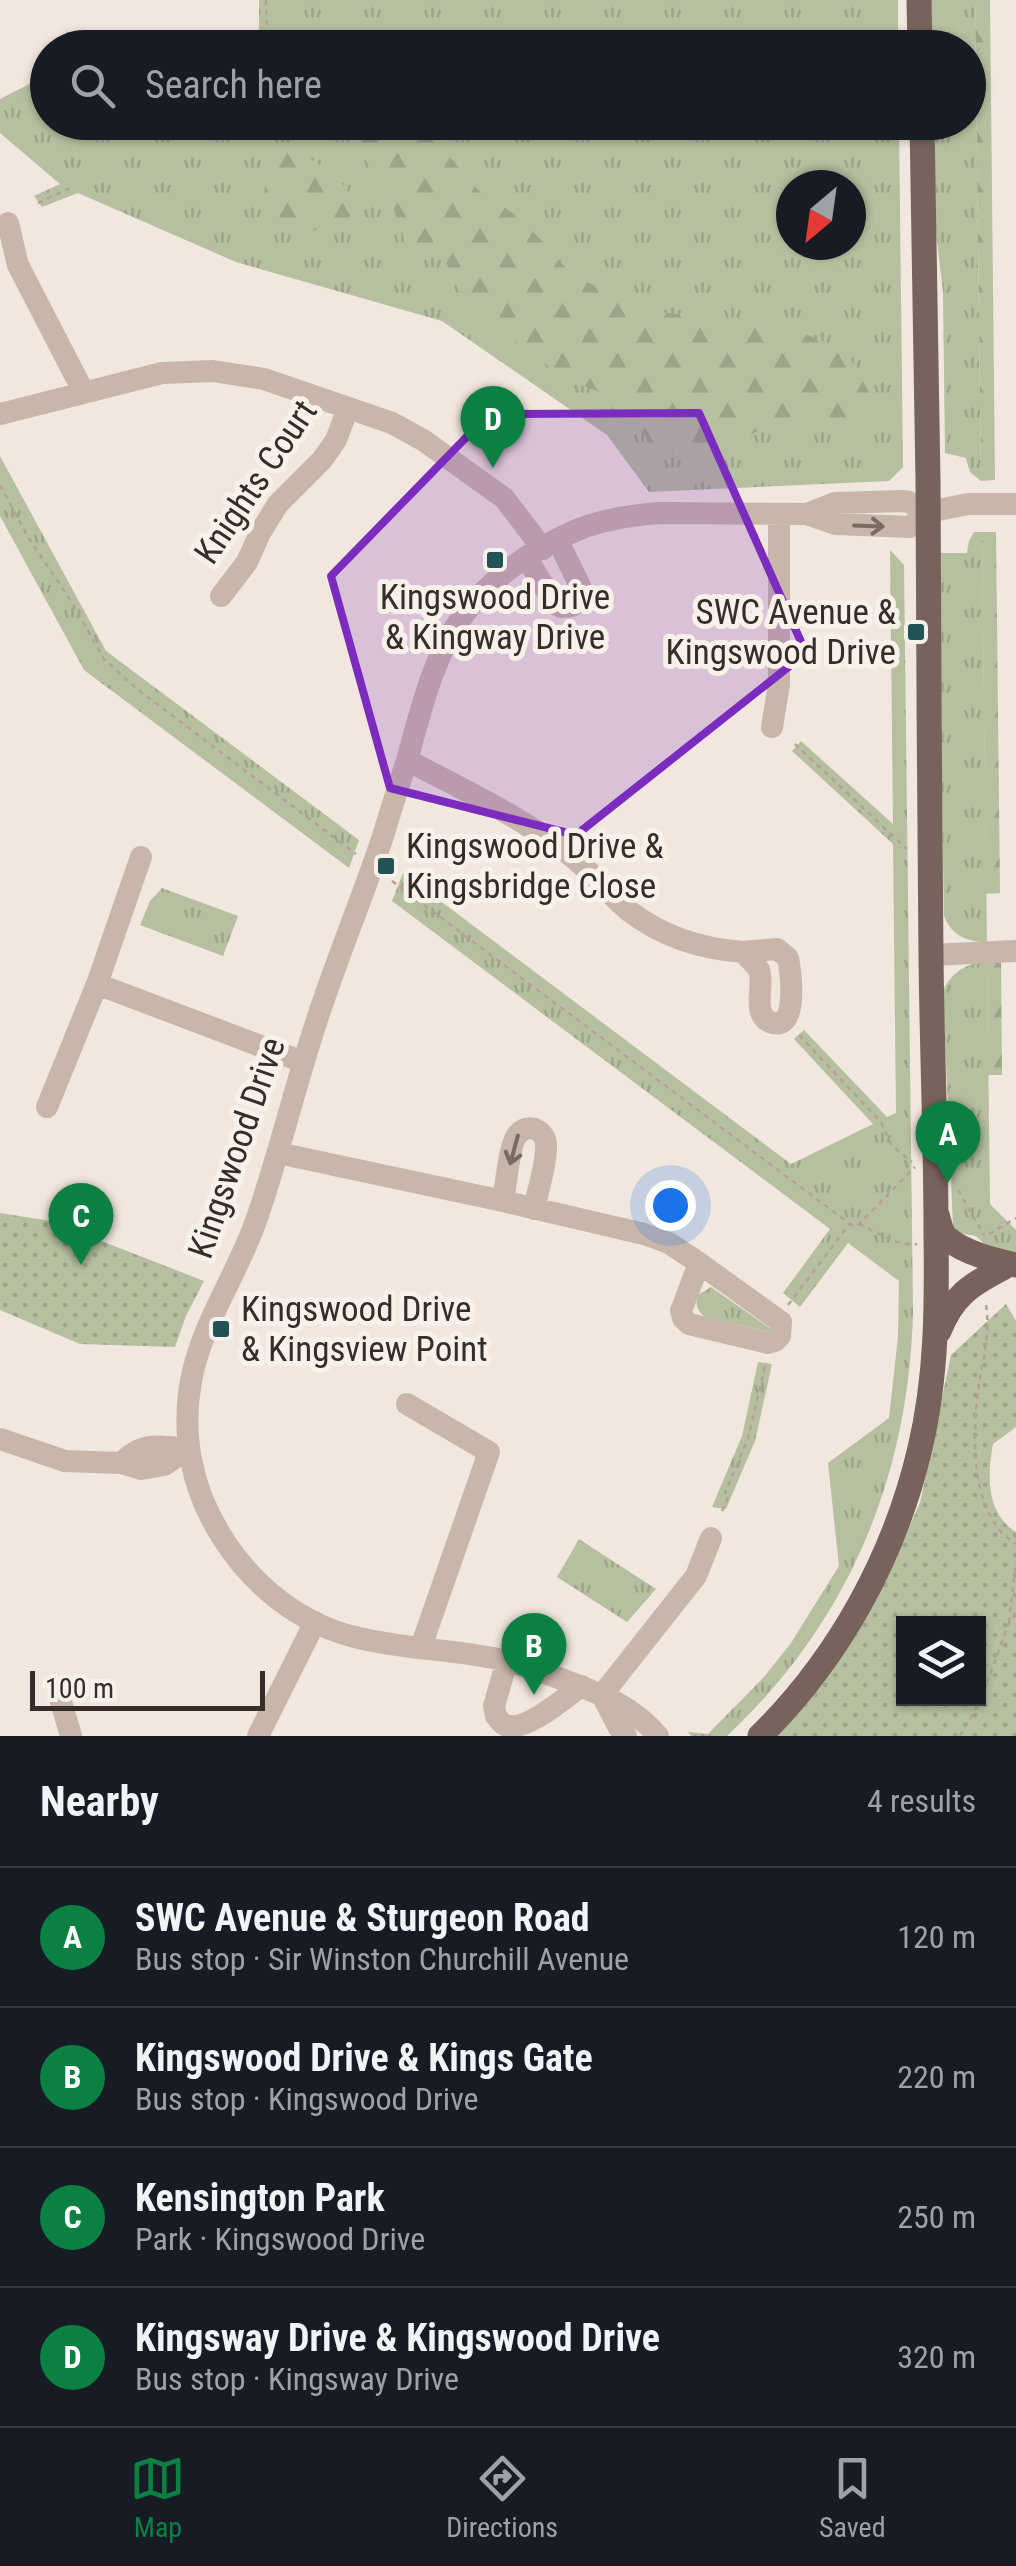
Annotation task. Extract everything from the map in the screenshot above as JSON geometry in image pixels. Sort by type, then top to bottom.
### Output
[{"type":"main road","points":[[920,0],[920,30]]},
{"type":"main road","points":[[760,1736],[820,1667],[877,1572],[895,1530],[920,1450],[936,1340],[922,140]]},
{"type":"main road","points":[[936,1212],[948,1239],[1012,1267]]},
{"type":"main road","points":[[937,1266],[1012,1267]]},
{"type":"main road","points":[[936,1340],[953,1302],[980,1280],[1012,1267]]},
{"type":"street","points":[[8,223],[18,265],[83,391]]},
{"type":"street","points":[[0,414],[162,373],[213,371],[264,378],[392,423],[423,440],[504,498],[542,549]]},
{"type":"street","name":"Knights Court","points":[[221,596],[248,562],[278,504],[322,460],[336,440],[348,408]]},
{"type":"street","name":"Kingswood Drive","points":[[658,1736],[635,1712],[592,1691],[507,1661],[354,1637],[315,1622],[272,1594],[236,1558],[206,1506],[188,1449],[187,1417],[197,1354],[248,1244],[303,1062],[373,866],[432,677],[462,617],[486,590],[542,549],[576,530],[636,515],[807,514],[834,502],[902,501],[928,512]]},
{"type":"street","points":[[928,512],[968,504],[1016,504]]},
{"type":"street","points":[[772,727],[780,684],[779,514]]},
{"type":"street","points":[[407,760],[545,837],[647,923],[694,944],[743,952]]},
{"type":"street","points":[[47,1107],[98,984],[141,856]]},
{"type":"street","points":[[931,955],[1016,951]]},
{"type":"street","points":[[98,984],[303,1062]]},
{"type":"street","points":[[503,1201],[515,1138],[523,1130],[534,1129],[543,1135],[546,1145],[534,1208]]},
{"type":"street","points":[[278,1153],[644,1234],[670,1243],[699,1263]]},
{"type":"street","points":[[407,1404],[489,1452],[421,1647]]},
{"type":"street","points":[[0,1439],[65,1461],[120,1463],[134,1450],[157,1446],[188,1449]]},
{"type":"street","points":[[507,1661],[494,1706],[496,1716],[508,1726],[518,1726],[592,1691],[696,1576],[711,1538]]},
{"type":"street","points":[[258,1736],[315,1622]]},
{"type":"street","points":[[592,1691],[626,1736]]},
{"type":"street","points":[[60,1698],[72,1736]]},
{"type":"path","points":[[266,0],[266,30]]},
{"type":"path","points":[[38,203],[72,187]]},
{"type":"path","points":[[0,485],[28,537],[113,668],[357,854]]},
{"type":"path","points":[[795,744],[908,850],[914,851]]},
{"type":"path","points":[[392,881],[855,1226],[917,1166],[892,1146],[881,1122],[798,1034]]},
{"type":"path","points":[[956,1187],[984,1236]]},
{"type":"path","points":[[979,1240],[1016,1218]]},
{"type":"path","points":[[788,1306],[850,1224]]},
{"type":"path","points":[[859,1224],[895,1242],[918,1244]]},
{"type":"path","points":[[986,1308],[988,1332],[978,1392],[976,1445],[980,1491],[992,1522],[1016,1544]]},
{"type":"path","points":[[722,1511],[748,1438],[766,1360]]},
{"type":"path","points":[[960,1736],[980,1698],[1008,1623],[1016,1562]]},
{"type":"path","points":[[1008,1623],[1016,1613]]},
{"type":"highlighted area","points":[[699,413],[806,653],[576,835],[390,788],[331,576],[489,414]]},
{"type":"green space","points":[[259,0],[898,0],[898,30],[259,30]]},
{"type":"green space","points":[[931,0],[975,0],[975,30],[932,30]]},
{"type":"green space","points":[[975,0],[990,0],[995,480],[981,481],[977,140],[986,140],[986,30],[975,30]]},
{"type":"green space","points":[[30,84],[30,140],[899,140],[903,467],[889,481],[649,492],[607,435],[442,321],[236,262],[78,193],[42,207],[34,196],[60,184],[0,133],[0,99]]},
{"type":"green space","points":[[352,140],[436,140],[479,191],[522,219],[574,277],[660,312],[791,328],[846,351],[869,392],[857,429],[836,433],[784,417],[747,437],[661,457],[617,399],[566,379],[471,307],[436,245],[407,246],[387,191]]},
{"type":"green space","points":[[934,140],[977,140],[981,481],[970,472],[966,458],[945,453],[943,292],[936,232]]},
{"type":"green space","points":[[276,145],[333,174],[358,205],[353,213],[334,225],[314,230],[296,227],[279,217],[264,202],[262,162]]},
{"type":"green space","points":[[0,456],[106,651],[359,840],[349,868],[84,670],[0,516]]},
{"type":"green space","points":[[974,532],[982,532],[987,943],[961,936],[951,929],[944,916],[938,553],[967,553]]},
{"type":"green space","points":[[982,532],[996,532],[1000,893],[986,894]]},
{"type":"green space","points":[[890,550],[904,565],[913,1312],[909,1373],[884,1489],[864,1544],[838,1596],[807,1645],[770,1692],[727,1736],[691,1736],[688,1732],[708,1734],[764,1677],[791,1643],[839,1566],[828,1463],[889,1418],[898,1337],[899,1281],[848,1243],[800,1307],[783,1293],[830,1229],[392,901],[403,873],[791,1164],[873,1124],[794,1039],[804,1030],[887,1117],[896,1113],[893,844],[792,751],[801,741],[893,824]]},
{"type":"green space","points":[[162,888],[238,916],[223,956],[140,925],[150,901]]},
{"type":"green space","points":[[987,962],[990,1204],[1016,1230],[1016,1252],[991,1250],[976,1236],[958,1233],[953,1227],[943,991],[961,970]]},
{"type":"green space","points":[[987,962],[1001,962],[1002,1075],[988,1075]]},
{"type":"green space","points":[[0,1213],[50,1221],[204,1281],[175,1347],[80,1344],[0,1310]]},
{"type":"green space","points":[[711,1287],[770,1332],[705,1317],[697,1307],[697,1299]]},
{"type":"green space","points":[[1006,1304],[1016,1321],[1016,1427],[993,1444],[990,1481],[999,1515],[1016,1532],[1016,1736],[776,1736],[884,1583],[920,1503],[951,1355]]},
{"type":"green space","points":[[758,1362],[772,1364],[755,1441],[726,1509],[712,1507],[742,1436]]},
{"type":"green space","points":[[579,1539],[656,1589],[627,1622],[557,1577]]},
{"type":"place","name":"Kingsway Drive & Kingswood Drive","points":[[493,468]]},
{"type":"place","name":"Kingswood Drive & Kingway Drive","points":[[495,560]]},
{"type":"place","name":"SWC Avenue & Kingswood Drive","points":[[916,632]]},
{"type":"place","name":"Kingswood Drive & Kingsbridge Close","points":[[386,866]]},
{"type":"place","name":"SWC Avenue & Sturgeon Road","points":[[948,1183]]},
{"type":"place","name":"Kensington Park","points":[[81,1265]]},
{"type":"place","name":"Kingswood Drive & Kingsview Point","points":[[221,1329]]},
{"type":"place","name":"Kingswood Drive & Kings Gate","points":[[534,1695]]}]
